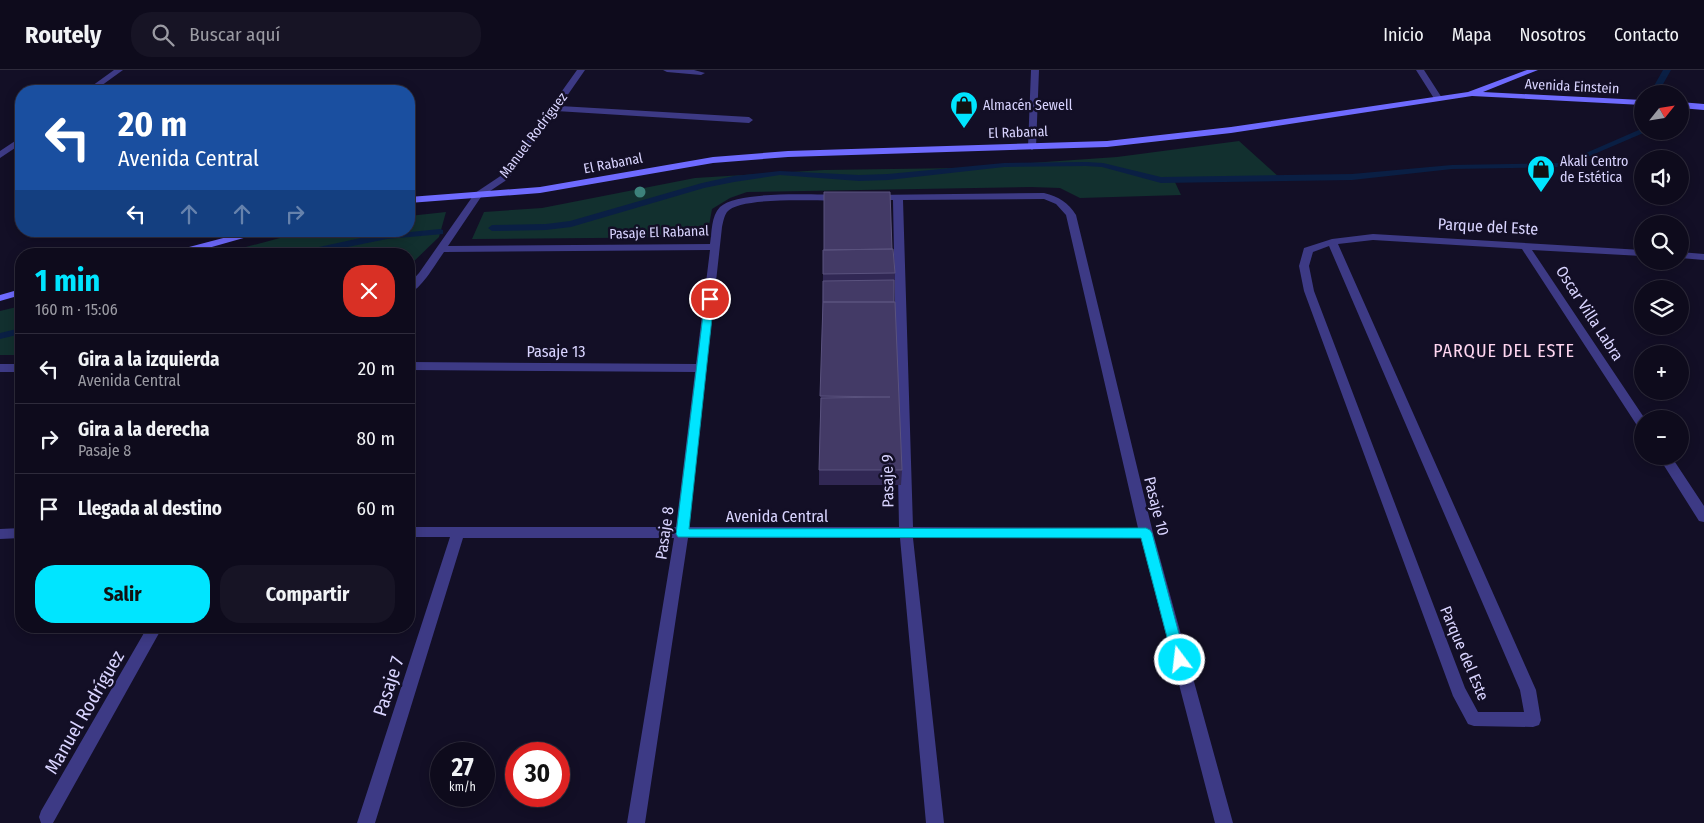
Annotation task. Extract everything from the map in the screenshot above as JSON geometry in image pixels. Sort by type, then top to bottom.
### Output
[{"type":"street","points":[[98,85],[119,70]]},
{"type":"street","name":"Manuel Rodríguez","points":[[415,284],[424,275],[478,195],[505,177],[581,70]]},
{"type":"street","points":[[667,70],[701,73]]},
{"type":"street","points":[[1032,147],[1035,70]]},
{"type":"street","points":[[1420,70],[1438,98]]},
{"type":"street","name":"El Rabanal","points":[[415,200],[565,186],[714,160],[788,154],[1107,144],[1231,130],[1470,94],[1534,70]]},
{"type":"street","name":"Avenida Einstein","points":[[1470,94],[1634,103]]},
{"type":"street","points":[[1689,106],[1704,107]]},
{"type":"street","points":[[555,108],[749,120]]},
{"type":"street","points":[[0,155],[15,144]]},
{"type":"street","name":"Pasaje 10","points":[[898,197],[1029,195],[1057,200],[1066,206],[1071,214],[1146,533],[1224,823]]},
{"type":"street","name":"Pasaje El Rabanal","points":[[442,249],[715,247],[720,214],[724,208],[734,203],[759,199],[848,197]]},
{"type":"street","points":[[868,197],[898,197]]},
{"type":"street","name":"Pasaje 9","points":[[898,197],[906,534],[934,823]]},
{"type":"street","points":[[197,248],[240,237]]},
{"type":"street","name":"Parque del Este","points":[[1332,242],[1528,690],[1533,720],[1474,719],[1458,690],[1308,291],[1304,266],[1308,250],[1332,242],[1373,237],[1634,253]]},
{"type":"street","name":"Oscar Villa Labra","points":[[1526,246],[1634,412]]},
{"type":"street","name":"Pasaje 8","points":[[636,823],[682,534],[715,247]]},
{"type":"street","points":[[1689,256],[1704,257]]},
{"type":"street","points":[[0,298],[15,294]]},
{"type":"street","name":"Pasaje 13","points":[[415,366],[702,368]]},
{"type":"street","points":[[0,368],[15,368]]},
{"type":"street","points":[[1670,465],[1704,518]]},
{"type":"street","name":"Avenida Central","points":[[415,532],[682,534],[1146,533]]},
{"type":"street","points":[[0,534],[15,533]]},
{"type":"street","name":"Pasaje 7","points":[[366,823],[458,533]]},
{"type":"street","name":"Manuel Rodríguez","points":[[47,817],[152,633]]},
{"type":"green space","points":[[1239,141],[1280,178],[1174,180],[1181,195],[1080,198],[1060,188],[1031,187],[747,192],[730,198],[712,209],[707,237],[472,239],[484,212],[542,208],[695,178],[824,170],[961,168],[1117,157]]},
{"type":"green space","points":[[446,212],[439,237],[415,260],[415,248],[242,248],[284,237],[415,237],[415,215]]},
{"type":"green space","points":[[15,307],[15,355],[0,355],[0,311]]},
{"type":"building","points":[[824,192],[890,192],[892,249],[824,250]]},
{"type":"building","points":[[893,249],[895,273],[823,274],[823,250]]},
{"type":"building","points":[[894,280],[894,302],[823,302],[823,281]]},
{"type":"building","points":[[823,302],[895,302],[902,470],[819,470],[821,398],[890,397],[820,396]]},
{"type":"waterway","points":[[1658,85],[1667,70]]},
{"type":"waterway","points":[[492,228],[546,227],[571,224],[702,186],[734,179],[780,173],[859,178],[888,177],[1004,165],[1086,164],[1103,165],[1161,180],[1352,177],[1452,167],[1564,165],[1634,135]]},
{"type":"waterway","points":[[415,233],[440,232]]},
{"type":"waterway","points":[[325,248],[379,237]]},
{"type":"waterway","points":[[0,336],[15,332]]},
{"type":"place","name":"Almacén Sewell","points":[[964,129]]},
{"type":"place","name":"Akali Centro de Estética","points":[[1541,193]]},
{"type":"district","name":"PARQUE DEL ESTE","points":[[1504,351]]},
{"type":"route","points":[[710,299],[682,534],[1146,533],[1180,660]]}]
